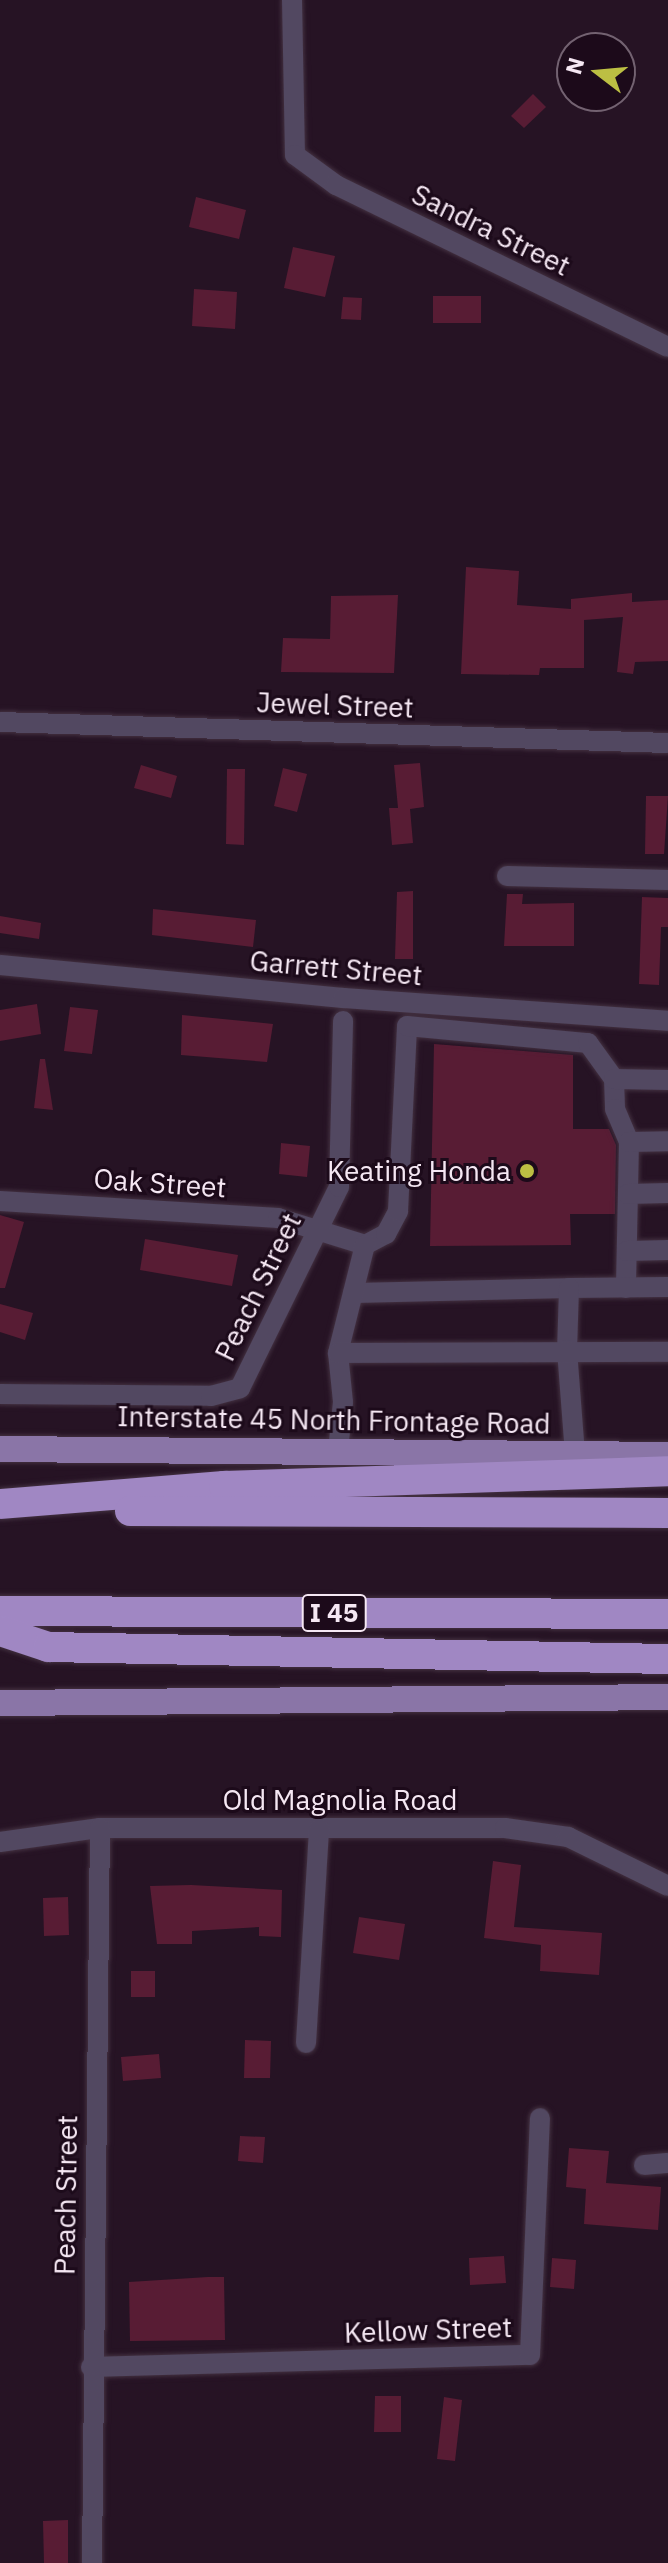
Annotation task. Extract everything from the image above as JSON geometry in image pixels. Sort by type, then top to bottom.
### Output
[{"type":"highway","points":[[0,1504],[224,1486],[668,1471]]},
{"type":"highway","points":[[0,1511],[668,1513]]},
{"type":"highway","name":"I 45","points":[[0,1611],[668,1614]]},
{"type":"highway","points":[[0,1631],[48,1647],[668,1659]]},
{"type":"main road","name":"Interstate 45 North Frontage Road","points":[[0,1449],[668,1455]]},
{"type":"main road","points":[[0,1703],[668,1697]]},
{"type":"street","name":"Sandra Street","points":[[292,0],[295,155],[336,185],[668,347]]},
{"type":"street","name":"Jewel Street","points":[[0,722],[668,743]]},
{"type":"street","points":[[507,876],[668,880]]},
{"type":"street","name":"Garrett Street","points":[[0,965],[343,998],[668,1021]]},
{"type":"street","name":"Peach Street","points":[[0,1394],[211,1396],[240,1388],[313,1232],[339,1187],[343,1021]]},
{"type":"street","points":[[338,1451],[343,1402],[338,1353],[365,1245],[386,1234],[398,1211],[407,1026],[588,1043],[614,1079],[615,1109],[629,1142],[626,1288]]},
{"type":"street","points":[[614,1079],[668,1080]]},
{"type":"street","points":[[629,1142],[668,1141]]},
{"type":"street","points":[[628,1194],[668,1193]]},
{"type":"street","name":"Oak Street","points":[[0,1201],[278,1218],[313,1232],[365,1245]]},
{"type":"street","points":[[627,1251],[668,1250]]},
{"type":"street","points":[[353,1293],[668,1287]]},
{"type":"street","points":[[569,1288],[567,1350],[575,1455]]},
{"type":"street","points":[[338,1353],[668,1352]]},
{"type":"street","name":"Peach Street","points":[[92,2563],[91,2367],[100,1828]]},
{"type":"street","name":"Old Magnolia Road","points":[[0,1842],[100,1828],[505,1828],[568,1837],[668,1886]]},
{"type":"street","points":[[306,2043],[319,1828]]},
{"type":"street","name":"Kellow Street","points":[[91,2367],[530,2355],[540,2118]]},
{"type":"street","points":[[644,2165],[668,2163]]},
{"type":"building","points":[[533,94],[546,107],[524,128],[511,116]]},
{"type":"building","points":[[196,197],[246,210],[239,239],[189,227]]},
{"type":"building","points":[[293,247],[335,256],[325,297],[284,288]]},
{"type":"building","points":[[194,289],[237,292],[235,329],[192,326]]},
{"type":"building","points":[[433,296],[481,296],[481,323],[433,323]]},
{"type":"building","points":[[343,297],[362,298],[361,320],[341,319]]},
{"type":"building","points":[[466,567],[519,571],[517,605],[571,609],[571,599],[632,593],[632,602],[668,600],[668,661],[635,662],[633,674],[617,672],[623,617],[584,620],[584,668],[540,668],[539,675],[461,674]]},
{"type":"building","points":[[398,595],[394,673],[281,672],[283,638],[330,639],[331,596]]},
{"type":"building","points":[[420,763],[424,807],[410,809],[413,843],[392,845],[389,808],[398,808],[394,765]]},
{"type":"building","points":[[141,765],[177,776],[171,798],[134,788]]},
{"type":"building","points":[[283,768],[307,774],[297,812],[274,806]]},
{"type":"building","points":[[227,769],[245,769],[244,845],[226,844]]},
{"type":"building","points":[[646,796],[668,796],[664,854],[645,854]]},
{"type":"building","points":[[413,891],[413,959],[395,959],[397,892]]},
{"type":"building","points":[[507,894],[523,894],[522,904],[574,903],[574,946],[504,946]]},
{"type":"building","points":[[642,897],[668,898],[668,927],[661,927],[659,985],[639,984]]},
{"type":"building","points":[[153,909],[256,920],[253,947],[152,935]]},
{"type":"building","points":[[0,916],[41,923],[39,939],[0,933]]},
{"type":"building","points":[[37,1004],[41,1034],[0,1041],[0,1010]]},
{"type":"building","points":[[70,1007],[98,1010],[92,1054],[64,1051]]},
{"type":"building","points":[[182,1015],[273,1024],[267,1062],[181,1055]]},
{"type":"building","name":"Keating Honda","points":[[434,1044],[573,1055],[573,1129],[609,1129],[616,1145],[615,1214],[570,1214],[571,1245],[430,1246]]},
{"type":"building","points":[[40,1059],[45,1059],[53,1110],[34,1108]]},
{"type":"building","points":[[281,1143],[310,1146],[307,1177],[279,1174]]},
{"type":"building","points":[[0,1215],[24,1222],[5,1288],[0,1288]]},
{"type":"building","points":[[145,1239],[238,1255],[232,1286],[140,1270]]},
{"type":"building","points":[[0,1304],[33,1313],[25,1340],[0,1332]]},
{"type":"building","points":[[493,1861],[521,1865],[514,1927],[602,1933],[599,1975],[540,1971],[541,1945],[484,1938]]},
{"type":"building","points":[[150,1886],[282,1890],[281,1937],[259,1936],[259,1927],[192,1931],[192,1944],[157,1944]]},
{"type":"building","points":[[68,1897],[69,1935],[44,1936],[43,1898]]},
{"type":"building","points":[[359,1917],[405,1924],[399,1960],[353,1953]]},
{"type":"building","points":[[131,1971],[155,1971],[155,1997],[131,1997]]},
{"type":"building","points":[[245,2040],[271,2041],[270,2078],[244,2078]]},
{"type":"building","points":[[159,2054],[161,2078],[123,2081],[121,2057]]},
{"type":"building","points":[[240,2136],[265,2137],[263,2163],[238,2161]]},
{"type":"building","points":[[569,2148],[609,2151],[606,2183],[661,2187],[658,2230],[584,2224],[586,2189],[566,2187]]},
{"type":"building","points":[[504,2256],[506,2283],[470,2285],[469,2258]]},
{"type":"building","points":[[552,2258],[576,2260],[574,2289],[550,2287]]},
{"type":"building","points":[[224,2277],[225,2340],[130,2341],[129,2282]]},
{"type":"building","points":[[375,2396],[401,2396],[401,2432],[374,2432]]},
{"type":"building","points":[[444,2397],[462,2400],[455,2461],[437,2459]]},
{"type":"building","points":[[68,2520],[68,2563],[44,2563],[43,2521]]},
{"type":"place","name":"Keating Honda","points":[[527,1171]]}]
